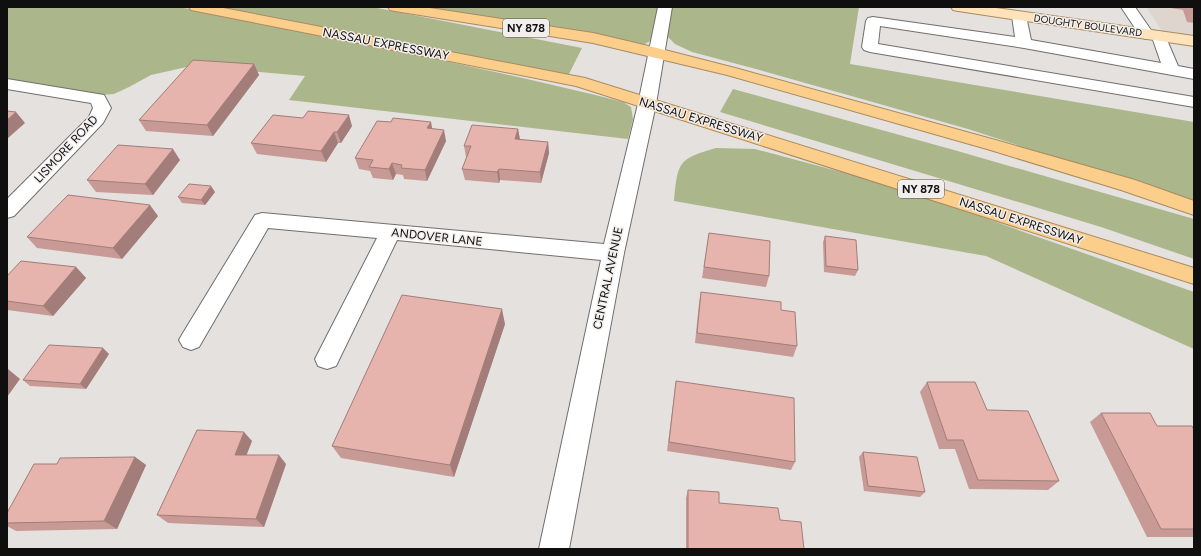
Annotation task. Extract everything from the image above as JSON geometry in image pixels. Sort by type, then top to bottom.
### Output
[{"type":"highway","name":"NASSAU EXPRESSWAY","points":[[196,7],[579,82],[1194,276]]},
{"type":"highway","name":"NY 878","points":[[395,7],[593,38],[733,72],[993,145],[1128,185],[1194,208]]},
{"type":"main road","name":"DOUGHTY BOULEVARD","points":[[958,7],[1194,41]]},
{"type":"street","name":"CENTRAL AVENUE","points":[[554,549],[613,254],[657,53],[665,7]]},
{"type":"street","points":[[1128,7],[1153,35],[1171,70]]},
{"type":"street","points":[[1019,16],[1024,43]]},
{"type":"street","points":[[1194,74],[1024,43],[873,21],[870,47],[1194,102]]},
{"type":"street","name":"LISMORE ROAD","points":[[7,84],[98,99],[102,108],[97,119],[7,211]]},
{"type":"street","name":"ANDOVER LANE","points":[[191,340],[262,220],[613,254]]},
{"type":"street","points":[[327,359],[391,232]]},
{"type":"shaded area","points":[[1146,7],[1194,7],[1194,39],[1165,35]]},
{"type":"green space","points":[[7,7],[177,7],[226,15],[466,65],[623,102],[631,107],[633,119],[628,139],[289,100],[305,76],[191,66],[151,75],[114,94],[100,95],[7,79]]},
{"type":"green space","points":[[210,7],[372,7],[582,48],[566,80],[388,41]]},
{"type":"green space","points":[[402,7],[663,7],[662,20],[655,36],[647,43],[642,45],[622,49]]},
{"type":"green space","points":[[668,7],[859,7],[850,64],[1194,122],[1194,202],[968,129],[692,52],[675,44],[667,36]]},
{"type":"green space","points":[[733,89],[954,150],[1194,219],[1194,259],[1101,227],[720,112]]},
{"type":"green space","points":[[716,148],[755,149],[856,176],[976,215],[1194,292],[1194,349],[986,256],[674,201],[677,178],[682,164],[694,156]]},
{"type":"building","points":[[193,60],[254,64],[207,125],[139,120]]},
{"type":"building","points":[[7,111],[16,112],[7,120]]},
{"type":"building","points":[[308,111],[349,115],[337,132],[334,132],[321,151],[251,143],[273,115],[303,118]]},
{"type":"building","points":[[393,118],[431,122],[427,128],[444,130],[425,170],[401,168],[402,165],[392,163],[389,169],[369,167],[373,160],[355,158],[377,121],[391,122]]},
{"type":"building","points":[[472,125],[518,129],[515,139],[548,142],[540,172],[499,169],[497,172],[462,169],[471,146],[464,146]]},
{"type":"building","points":[[118,145],[173,149],[145,184],[87,180]]},
{"type":"building","points":[[189,184],[211,186],[201,200],[178,197]]},
{"type":"building","points":[[68,195],[150,205],[113,248],[27,237]]},
{"type":"building","points":[[709,233],[770,241],[769,276],[704,267]]},
{"type":"building","points":[[825,236],[856,240],[858,270],[826,266]]},
{"type":"building","points":[[21,261],[76,267],[43,306],[7,301],[7,276]]},
{"type":"building","points":[[701,292],[781,302],[781,310],[795,312],[797,346],[697,333]]},
{"type":"building","points":[[402,295],[502,309],[450,465],[332,446]]},
{"type":"building","points":[[49,345],[103,348],[80,384],[23,380]]},
{"type":"building","points":[[676,381],[794,398],[795,462],[669,442]]},
{"type":"building","points":[[927,382],[975,382],[987,410],[1028,411],[1059,481],[978,480],[963,440],[947,440]]},
{"type":"building","points":[[1101,413],[1150,413],[1157,426],[1192,426],[1194,430],[1194,529],[1161,529]]},
{"type":"building","points":[[197,430],[244,432],[235,455],[279,455],[256,519],[157,515]]},
{"type":"building","points":[[863,452],[917,457],[925,492],[868,486]]},
{"type":"building","points":[[135,457],[104,521],[7,523],[7,513],[34,464],[57,464],[60,458]]},
{"type":"building","points":[[688,490],[719,492],[719,503],[778,508],[780,520],[801,522],[804,549],[688,549]]}]
